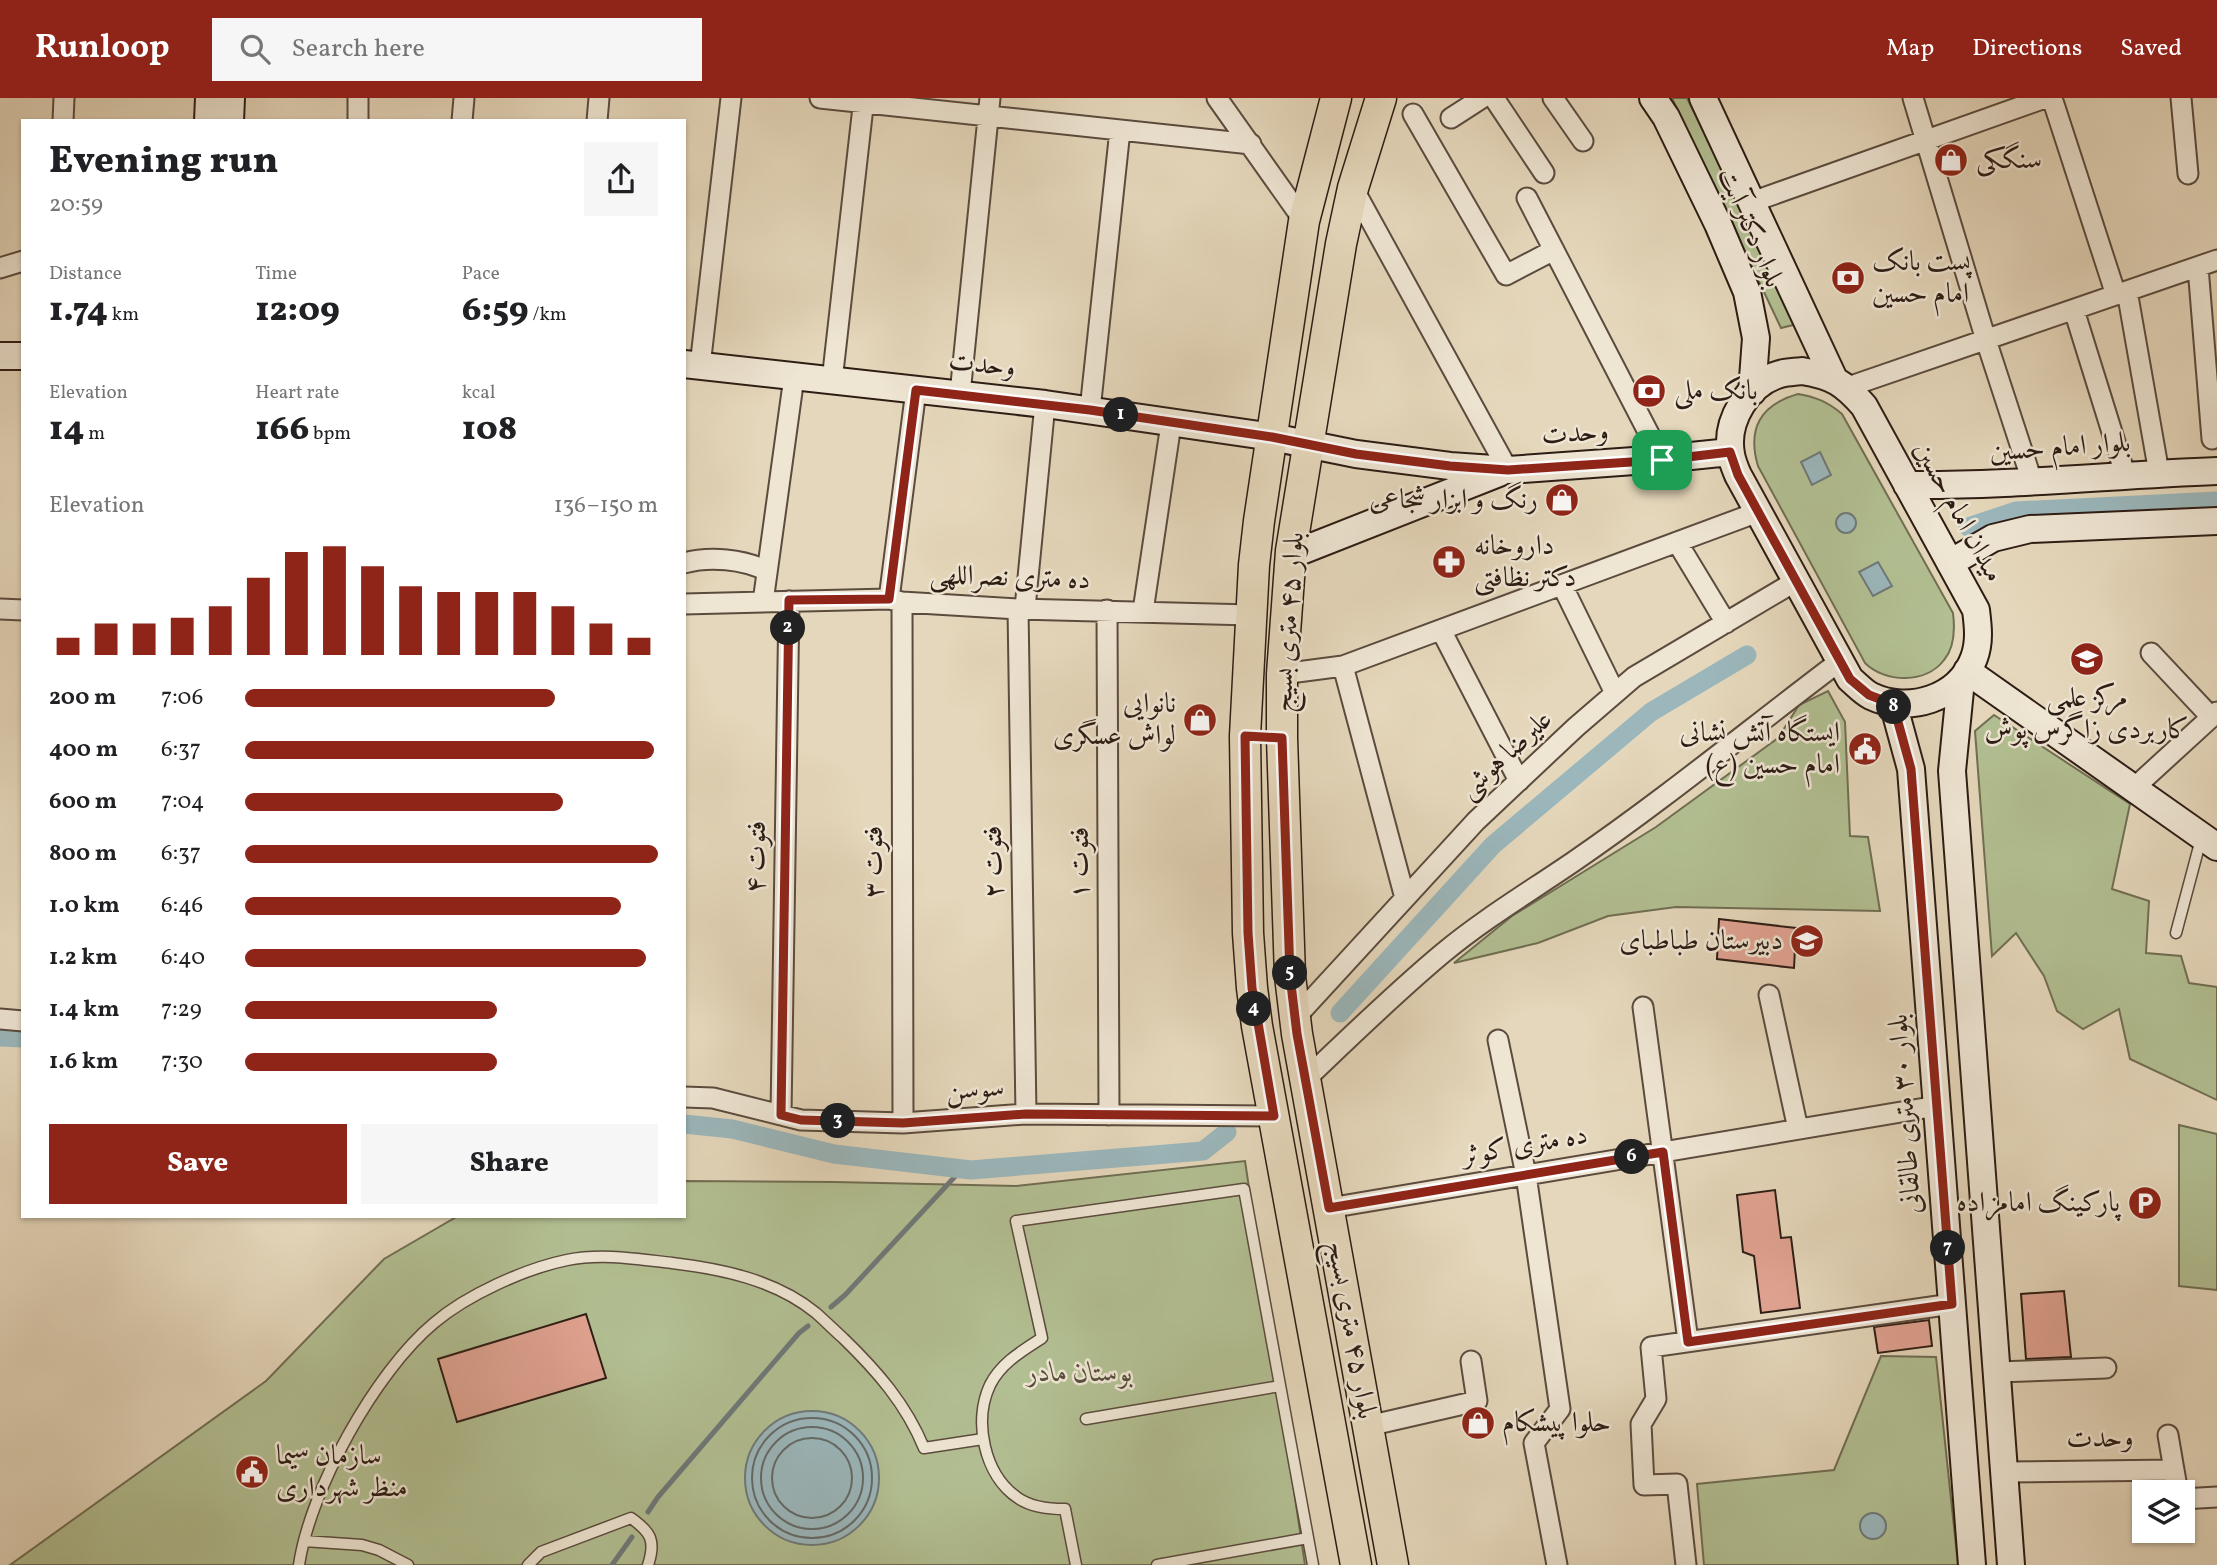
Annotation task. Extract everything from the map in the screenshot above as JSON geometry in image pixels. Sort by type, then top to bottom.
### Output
[{"type":"main road","points":[[208,119],[209,98]]},
{"type":"main road","points":[[230,119],[231,98]]},
{"type":"main road","name":"بلوار ۴۵ متری بسیج","points":[[1336,98],[1304,221],[1272,437],[1254,565],[1245,736],[1248,933],[1252,988],[1356,1565]]},
{"type":"main road","name":"بلوار ۴۵ متری بسیج","points":[[1381,98],[1353,188],[1341,244],[1308,444],[1291,555],[1282,674],[1282,738],[1290,976],[1295,1018],[1394,1565]]},
{"type":"main road","name":"بلوار دکتر آیت","points":[[1653,98],[1666,117],[1718,224],[1746,292],[1756,338],[1752,392]]},
{"type":"main road","name":"بلوار دکتر آیت","points":[[1706,99],[1752,202],[1841,383]]},
{"type":"main road","points":[[0,356],[21,356]]},
{"type":"main road","name":"وحدت","points":[[692,365],[1045,404],[1272,437],[1399,460],[1508,470],[1662,460],[1730,452]]},
{"type":"main road","points":[[1841,383],[1827,375],[1802,371],[1778,375],[1757,386],[1741,405],[1731,427],[1730,452],[1738,475],[1850,679],[1869,695],[1893,704],[1918,704],[1941,696],[1964,675]]},
{"type":"main road","name":"میدان امام حسین","points":[[1841,383],[1864,406],[1976,610],[1979,635],[1974,659],[1964,675]]},
{"type":"main road","name":"وحدت","points":[[1291,555],[1508,470]]},
{"type":"main road","name":"بلوار امام حسین","points":[[1907,485],[1993,485],[2125,474],[2217,471]]},
{"type":"main road","points":[[1950,563],[1993,538],[2030,529],[2217,521]]},
{"type":"main road","points":[[1964,675],[2209,841]]},
{"type":"main road","points":[[1964,675],[1952,771],[2011,1565]]},
{"type":"main road","name":"بلوار ۳۰ متری طالقانی","points":[[1893,704],[1911,769],[1972,1565]]},
{"type":"main road","points":[[1245,736],[1282,738]]},
{"type":"street","points":[[63,119],[64,98]]},
{"type":"street","points":[[358,98],[358,119]]},
{"type":"street","points":[[462,119],[464,98]]},
{"type":"street","points":[[597,119],[599,98]]},
{"type":"street","points":[[692,365],[732,98]]},
{"type":"street","points":[[820,98],[989,107],[1121,130],[1251,145]]},
{"type":"street","points":[[1217,98],[1304,221]]},
{"type":"street","points":[[1451,118],[1482,98]]},
{"type":"street","points":[[1494,98],[1544,173]]},
{"type":"street","points":[[1553,98],[1583,141]]},
{"type":"street","points":[[1913,98],[2032,481]]},
{"type":"street","points":[[1752,202],[2045,98]]},
{"type":"street","points":[[2052,98],[2122,293],[2159,473]]},
{"type":"street","points":[[2181,98],[2188,174]]},
{"type":"street","points":[[832,381],[863,100]]},
{"type":"street","points":[[960,394],[989,107]]},
{"type":"street","points":[[1413,114],[1506,275],[1554,250]]},
{"type":"street","points":[[1090,410],[1121,130]]},
{"type":"street","points":[[1353,188],[1508,470]]},
{"type":"street","points":[[1527,198],[1662,460]]},
{"type":"street","points":[[1841,383],[1986,340],[2217,260]]},
{"type":"street","points":[[0,268],[21,262]]},
{"type":"street","points":[[2198,267],[2212,439]]},
{"type":"street","points":[[2074,310],[2125,474]]},
{"type":"street","points":[[762,601],[794,377]]},
{"type":"street","name":"فتوت ۳","points":[[903,1123],[896,600],[916,390]]},
{"type":"street","name":"فتوت ۲","points":[[1026,1114],[1021,609],[1045,404]]},
{"type":"street","points":[[1143,611],[1171,424]]},
{"type":"street","points":[[1282,674],[1343,666],[1758,512]]},
{"type":"street","points":[[1677,542],[1726,623]]},
{"type":"street","points":[[686,562],[730,560],[767,571]]},
{"type":"street","name":"علیرضا هوشی","points":[[1295,1018],[1476,821],[1615,693],[1634,677],[1796,582]]},
{"type":"street","points":[[1562,585],[1615,693]]},
{"type":"street","name":"فتوت ۴","points":[[781,1115],[789,600]]},
{"type":"street","name":"ده متری نصراللهی","points":[[686,604],[896,600],[1021,609],[1251,615]]},
{"type":"street","points":[[0,610],[21,610]]},
{"type":"street","name":"فتوت ۱","points":[[1107,610],[1109,1115]]},
{"type":"street","points":[[1441,630],[1519,781]]},
{"type":"street","points":[[2134,789],[2214,714],[2151,653]]},
{"type":"street","points":[[1306,1079],[1444,952],[1493,914],[1573,862],[1638,815],[1840,661]]},
{"type":"street","points":[[1343,666],[1405,898]]},
{"type":"street","points":[[1769,995],[1798,1129]]},
{"type":"street","points":[[1643,1007],[1688,1342]]},
{"type":"street","points":[[0,1019],[21,1021]]},
{"type":"street","points":[[1498,1040],[1526,1174],[1560,1409],[1534,1443],[1557,1565]]},
{"type":"street","name":"سوسن","points":[[686,1097],[713,1098],[801,1120],[903,1123],[1026,1114],[1274,1116]]},
{"type":"street","name":"ده متری کوثر","points":[[1329,1208],[1937,1106]]},
{"type":"street","points":[[1686,1565],[1677,1484],[1644,1485],[1641,1424],[1656,1399],[1651,1347],[1952,1304]]},
{"type":"street","points":[[1368,1426],[1477,1401],[1471,1361]]},
{"type":"street","points":[[1997,1372],[2106,1368]]},
{"type":"street","points":[[2168,1435],[2176,1480]]},
{"type":"street","name":"وحدت","points":[[2004,1472],[2174,1470]]},
{"type":"street","points":[[2195,1498],[2217,1497]]},
{"type":"lane","points":[[2176,933],[2209,841]]},
{"type":"lane","points":[[1076,1565],[1065,1509],[1036,1505],[1018,1498],[1003,1484],[990,1462],[983,1439],[982,1416],[990,1386],[1005,1364],[1042,1338],[1016,1221],[1244,1189],[1313,1565]]},
{"type":"lane","points":[[299,1565],[311,1514],[347,1434],[406,1351],[433,1324],[461,1304],[530,1271],[565,1261],[597,1256],[706,1267],[743,1276],[782,1291],[814,1311],[889,1385],[914,1424],[924,1448],[983,1439]]},
{"type":"lane","points":[[1086,1419],[1280,1386]]},
{"type":"lane","points":[[528,1565],[541,1552],[631,1518],[645,1527],[648,1534],[653,1549],[648,1565]]},
{"type":"lane","points":[[1157,1565],[1308,1538]]},
{"type":"lane","points":[[304,1541],[362,1545],[379,1550],[408,1565]]},
{"type":"green space","points":[[1672,98],[1687,98],[1797,324],[1781,328]]},
{"type":"green space","points":[[1798,394],[1822,401],[1842,414],[1953,613],[1954,631],[1950,649],[1944,660],[1927,673],[1916,677],[1894,677],[1873,670],[1865,663],[1758,466],[1754,441],[1760,420],[1774,405]]},
{"type":"green space","points":[[1828,691],[1845,722],[1850,836],[1868,837],[1880,911],[1676,907],[1608,916],[1538,943],[1454,963],[1512,916],[1656,827],[1778,738],[1799,705]]},
{"type":"green space","points":[[1994,715],[2130,804],[2112,889],[2149,901],[2146,953],[2181,956],[2189,983],[2217,987],[2217,1100],[2130,1059],[2119,1009],[2083,1029],[2057,1011],[2044,976],[2016,933],[1992,956],[1975,731]]},
{"type":"green space","points":[[2179,1125],[2217,1134],[2217,1290],[2179,1286]]},
{"type":"green space","name":"بوستان مادر","points":[[1245,1161],[1305,1565],[10,1565],[266,1381],[384,1259],[455,1218],[686,1218],[686,1181],[1016,1186]]},
{"type":"green space","points":[[1881,1356],[1936,1357],[1958,1565],[1704,1565],[1697,1484],[1834,1470]]},
{"type":"water","points":[[1820,452],[1831,475],[1812,485],[1801,462]]},
{"type":"water","points":[[1846,513],[1853,516],[1856,523],[1853,530],[1846,533],[1839,530],[1836,523],[1839,516]]},
{"type":"water","points":[[1878,562],[1892,586],[1873,596],[1859,572]]},
{"type":"water","points":[[812,1411],[838,1416],[859,1431],[874,1452],[879,1478],[874,1504],[859,1525],[838,1540],[812,1545],[786,1540],[765,1525],[750,1504],[745,1478],[750,1452],[765,1431],[786,1416]]},
{"type":"water","points":[[1873,1513],[1882,1517],[1886,1526],[1882,1535],[1873,1539],[1864,1535],[1860,1526],[1864,1517]]},
{"type":"building","points":[[1719,919],[1796,928],[1794,968],[1717,959]]},
{"type":"building","points":[[1775,1190],[1781,1238],[1791,1237],[1800,1308],[1761,1313],[1754,1256],[1743,1252],[1737,1195]]},
{"type":"building","points":[[2064,1291],[2071,1357],[2026,1359],[2021,1294]]},
{"type":"building","points":[[586,1314],[606,1378],[457,1422],[438,1359]]},
{"type":"building","points":[[1929,1320],[1932,1346],[1878,1353],[1874,1327]]},
{"type":"waterway","points":[[1968,527],[2016,511],[2217,501]]},
{"type":"waterway","points":[[1340,1013],[1493,845],[1651,712],[1747,655]]},
{"type":"waterway","points":[[0,1037],[21,1038]]},
{"type":"waterway","points":[[686,1124],[732,1129],[834,1154],[971,1170],[1203,1151],[1227,1132]]},
{"type":"waterway","points":[[831,1307],[962,1169]]},
{"type":"waterway","points":[[648,1512],[799,1333],[808,1326]]},
{"type":"waterway","points":[[612,1565],[632,1537]]},
{"type":"place","name":"سنگکی","points":[[1951,160]]},
{"type":"place","name":"پست بانک امام حسین","points":[[1848,278]]},
{"type":"place","name":"بانک ملی","points":[[1649,391]]},
{"type":"place","name":"رنگ و ابزار شجاعی","points":[[1562,500]]},
{"type":"place","name":"داروخانه دکتر نظافتی","points":[[1449,562]]},
{"type":"place","name":"مرکز علمی کاربردی زاگرس پوش","points":[[2087,659]]},
{"type":"place","name":"نانوایی لواش عسگری","points":[[1200,720]]},
{"type":"place","name":"ایستگاه آتش نشانی امام حسین (ع)","points":[[1865,749]]},
{"type":"place","name":"دبیرستان طباطبای","points":[[1807,941]]},
{"type":"place","name":"پارکینگ امامزاده","points":[[2145,1203]]},
{"type":"place","name":"حلوا پیشکام","points":[[1478,1423]]},
{"type":"place","name":"سازمان سیما منظر شهرداری","points":[[252,1472]]},
{"type":"route","points":[[916,390],[1090,410],[1272,437],[1356,454],[1450,466],[1508,470],[1662,460],[1730,452],[1738,475],[1850,679],[1869,695],[1893,704],[1911,769],[1952,1304],[1688,1342],[1663,1152],[1329,1208],[1297,1034],[1290,976],[1282,738],[1245,736],[1248,933],[1252,988],[1274,1116],[1026,1114],[903,1123],[801,1120],[781,1115],[789,600],[889,599],[916,390]]}]
